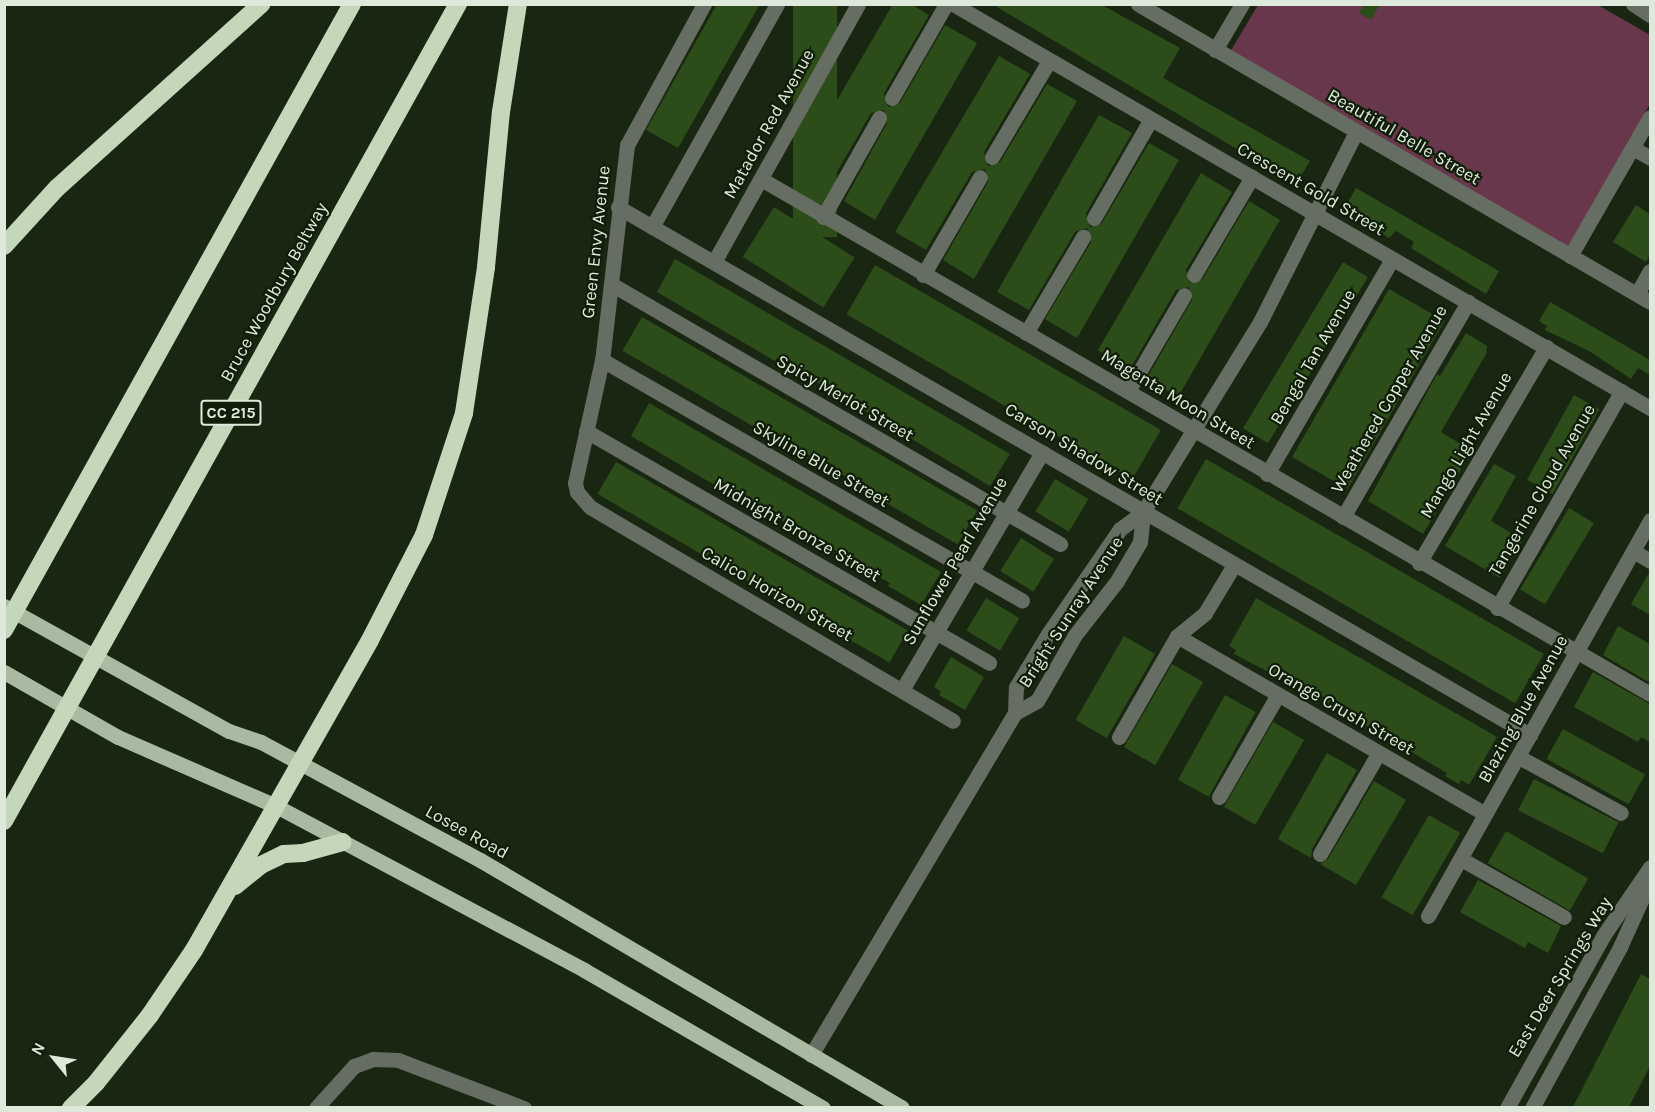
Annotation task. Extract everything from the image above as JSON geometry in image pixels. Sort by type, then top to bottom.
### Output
[{"type":"highway","points":[[4,246],[57,188],[261,4]]},
{"type":"highway","points":[[4,630],[352,4]]},
{"type":"highway","name":"Bruce Woodbury Beltway","points":[[4,821],[458,4]]},
{"type":"highway","points":[[71,1107],[96,1083],[150,1015],[226,893],[400,586],[424,535],[464,413],[486,267],[501,112],[519,4]]},
{"type":"highway","points":[[226,893],[261,865],[284,854],[303,853],[343,842]]},
{"type":"main road","name":"Losee Road","points":[[4,606],[230,731],[300,762],[480,860],[902,1107]]},
{"type":"main road","points":[[4,672],[118,737],[276,806],[584,970],[824,1107]]},
{"type":"street","name":"Green Envy Avenue","points":[[582,498],[575,483],[602,360],[627,144],[704,4]]},
{"type":"street","points":[[652,227],[777,4]]},
{"type":"street","name":"Matador Red Avenue","points":[[714,262],[858,4]]},
{"type":"street","points":[[892,98],[946,4]]},
{"type":"street","name":"Crescent Gold Street","points":[[953,4],[1650,408]]},
{"type":"street","points":[[1215,50],[1242,4]]},
{"type":"street","points":[[1633,4],[1650,15]]},
{"type":"street","name":"Beautiful Belle Street","points":[[1139,5],[1644,298]]},
{"type":"street","points":[[992,157],[1049,61]]},
{"type":"street","points":[[1570,256],[1650,117]]},
{"type":"street","points":[[824,217],[879,118]]},
{"type":"street","points":[[1094,218],[1151,119]]},
{"type":"street","points":[[1143,512],[1260,322],[1356,132]]},
{"type":"street","points":[[1633,148],[1650,158]]},
{"type":"street","points":[[923,275],[980,177]]},
{"type":"street","points":[[1194,275],[1252,177]]},
{"type":"street","name":"Magenta Moon Street","points":[[761,179],[923,275],[1128,391],[1191,431],[1650,694]]},
{"type":"street","name":"Carson Shadow Street","points":[[618,207],[1530,735]]},
{"type":"street","points":[[1026,333],[1083,237]]},
{"type":"street","name":"Bengal Tan Avenue","points":[[1267,474],[1392,259]]},
{"type":"street","points":[[1644,298],[1650,271]]},
{"type":"street","name":"Spicy Merlot Street","points":[[611,284],[1060,544]]},
{"type":"street","points":[[1128,391],[1184,295]]},
{"type":"street","name":"Weathered Copper Avenue","points":[[1342,517],[1468,302]]},
{"type":"street","name":"Mango Light Avenue","points":[[1419,562],[1546,347]]},
{"type":"street","name":"Skyline Blue Street","points":[[602,360],[1022,601]]},
{"type":"street","name":"Tangerine Cloud Avenue","points":[[1497,608],[1622,391]]},
{"type":"street","name":"Midnight Bronze Street","points":[[586,431],[988,663]]},
{"type":"street","name":"Sunflower Pearl Avenue","points":[[902,690],[1042,452]]},
{"type":"street","name":"Calico Horizon Street","points":[[582,498],[953,721]]},
{"type":"street","name":"Bright Sunray Avenue","points":[[811,1055],[1015,712],[1016,687],[1048,634],[1120,529],[1143,512]]},
{"type":"street","name":"Bright Sunray Avenue","points":[[1015,712],[1037,701],[1075,635],[1117,581],[1140,542],[1143,512]]},
{"type":"street","name":"Blazing Blue Avenue","points":[[1428,916],[1650,520]]},
{"type":"street","points":[[1633,551],[1650,561]]},
{"type":"street","points":[[1119,737],[1177,636],[1205,613],[1234,565]]},
{"type":"street","name":"Orange Crush Street","points":[[1177,636],[1277,696],[1485,814]]},
{"type":"street","points":[[1219,797],[1277,696]]},
{"type":"street","points":[[1320,854],[1378,754]]},
{"type":"street","points":[[1519,757],[1621,813]]},
{"type":"street","points":[[1461,859],[1564,917]]},
{"type":"street","name":"East Deer Springs Way","points":[[1507,1107],[1603,936],[1650,867]]},
{"type":"street","name":"East Deer Springs Way","points":[[1532,1107],[1620,947],[1650,879]]},
{"type":"street","points":[[316,1107],[354,1066],[373,1059],[398,1060],[524,1107]]},
{"type":"shaded area","points":[[1258,5],[1598,5],[1650,35],[1650,104],[1567,248],[1230,52]]},
{"type":"building","points":[[717,4],[760,4],[678,148],[646,130]]},
{"type":"building","points":[[793,4],[837,4],[837,237],[793,237]]},
{"type":"building","points":[[893,4],[911,4],[929,15],[884,93],[888,107],[900,103],[945,25],[977,43],[875,220],[844,201],[887,123],[884,110],[871,113],[826,191],[794,174]]},
{"type":"building","points":[[992,4],[1100,4],[1180,48],[1163,78],[1310,161],[1296,184]]},
{"type":"building","points":[[1364,4],[1380,4],[1371,20],[1359,13]]},
{"type":"building","points":[[999,56],[1030,74],[984,152],[988,166],[1000,162],[1047,84],[1077,101],[974,279],[943,260],[988,182],[985,169],[972,172],[926,250],[895,232]]},
{"type":"building","points":[[1099,115],[1132,133],[1086,213],[1090,227],[1102,223],[1149,143],[1179,160],[1077,338],[1045,319],[1091,242],[1087,228],[1075,232],[1029,310],[997,292]]},
{"type":"building","points":[[1201,173],[1232,192],[1186,270],[1189,283],[1202,280],[1249,201],[1280,220],[1178,397],[1147,378],[1192,300],[1189,287],[1176,290],[1130,369],[1098,350]]},
{"type":"building","points":[[1356,188],[1499,271],[1486,294],[1411,248],[1414,242],[1396,231],[1389,238],[1343,211]]},
{"type":"building","points":[[1636,205],[1650,214],[1650,255],[1646,262],[1613,242]]},
{"type":"building","points":[[774,207],[855,257],[823,307],[743,257]]},
{"type":"building","points":[[675,259],[1010,454],[990,486],[777,358],[775,361],[657,292]]},
{"type":"building","points":[[1343,262],[1368,277],[1268,443],[1243,428]]},
{"type":"building","points":[[875,265],[1161,430],[1132,479],[846,314]]},
{"type":"building","points":[[1389,289],[1444,321],[1347,489],[1292,457]]},
{"type":"building","points":[[1550,302],[1650,360],[1650,375],[1638,368],[1631,379],[1589,351],[1545,330],[1547,326],[1539,321]]},
{"type":"building","points":[[642,317],[977,510],[958,544],[622,351]]},
{"type":"building","points":[[1466,333],[1487,346],[1486,354],[1441,432],[1472,451],[1423,534],[1368,501],[1437,374],[1440,376]]},
{"type":"building","points":[[1574,395],[1599,409],[1552,494],[1527,480]]},
{"type":"building","points":[[649,403],[941,572],[921,605],[888,586],[890,583],[803,536],[770,512],[706,480],[631,436]]},
{"type":"building","points":[[1206,459],[1544,654],[1515,703],[1178,508]]},
{"type":"building","points":[[616,462],[908,630],[889,663],[598,494]]},
{"type":"building","points":[[1494,464],[1516,476],[1491,521],[1523,540],[1500,578],[1445,546]]},
{"type":"building","points":[[1055,479],[1088,499],[1069,532],[1035,512]]},
{"type":"building","points":[[1569,508],[1594,523],[1545,604],[1520,589]]},
{"type":"building","points":[[1021,538],[1054,559],[1033,592],[1000,571]]},
{"type":"building","points":[[1650,571],[1650,615],[1631,604]]},
{"type":"building","points":[[986,598],[1019,618],[1000,651],[966,631]]},
{"type":"building","points":[[1256,598],[1497,737],[1469,785],[1461,780],[1459,784],[1445,776],[1447,773],[1326,702],[1234,654],[1236,650],[1229,646]]},
{"type":"building","points":[[1618,626],[1650,644],[1650,683],[1603,655]]},
{"type":"building","points":[[1124,636],[1155,654],[1107,738],[1076,720]]},
{"type":"building","points":[[951,657],[984,677],[965,710],[939,695],[941,692],[934,687]]},
{"type":"building","points":[[1172,664],[1203,682],[1155,765],[1124,747]]},
{"type":"building","points":[[1593,672],[1650,704],[1650,742],[1641,737],[1638,742],[1574,707]]},
{"type":"building","points":[[1225,695],[1256,712],[1209,797],[1178,780]]},
{"type":"building","points":[[1273,722],[1304,740],[1255,825],[1224,807]]},
{"type":"building","points":[[1563,729],[1645,775],[1629,804],[1547,759]]},
{"type":"building","points":[[1327,753],[1357,770],[1312,849],[1311,858],[1278,839]]},
{"type":"building","points":[[1534,779],[1619,822],[1603,853],[1518,810]]},
{"type":"building","points":[[1374,781],[1406,800],[1356,885],[1320,864],[1328,859]]},
{"type":"building","points":[[1429,815],[1460,833],[1413,915],[1382,897]]},
{"type":"building","points":[[1506,831],[1588,879],[1570,911],[1488,863]]},
{"type":"building","points":[[1478,880],[1561,926],[1548,953],[1528,942],[1525,948],[1460,912]]},
{"type":"building","points":[[1641,974],[1650,979],[1650,1066],[1629,1107],[1573,1107]]}]
